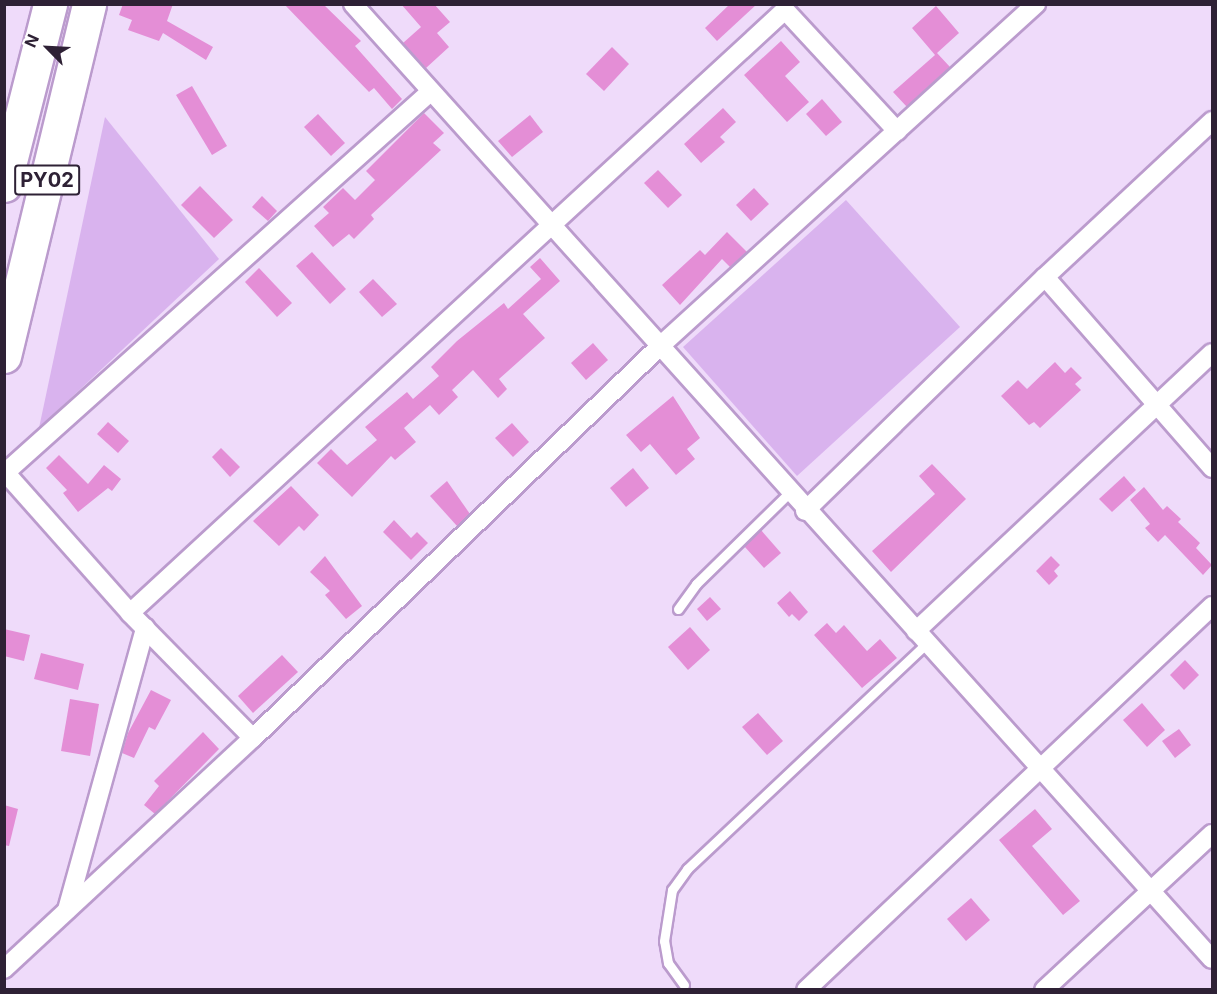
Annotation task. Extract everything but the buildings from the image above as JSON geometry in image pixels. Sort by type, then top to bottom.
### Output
[{"type":"highway","name":"PY02","points":[[4,185],[50,4]]},
{"type":"highway","name":"PY02","points":[[4,356],[89,4]]},
{"type":"street","points":[[352,4],[429,93],[805,511],[1153,889],[1212,959]]},
{"type":"street","points":[[4,969],[253,738],[659,347],[1036,4]]},
{"type":"street","points":[[130,613],[785,6],[897,131]]},
{"type":"street","points":[[253,738],[130,613],[5,472],[429,93]]},
{"type":"street","points":[[805,511],[1045,277],[1212,121]]},
{"type":"street","points":[[1045,277],[1159,403],[1212,468]]},
{"type":"street","points":[[922,637],[1212,353]]},
{"type":"street","points":[[806,990],[1212,606]]},
{"type":"street","points":[[67,910],[146,628]]},
{"type":"street","points":[[1044,990],[1212,834]]},
{"type":"lane","points":[[678,609],[696,584],[789,493]]},
{"type":"lane","points":[[684,985],[668,963],[664,941],[672,890],[687,869],[922,637]]},
{"type":"shaded area","points":[[105,117],[219,259],[39,428]]},
{"type":"shaded area","points":[[846,200],[960,327],[797,476],[683,347]]}]
